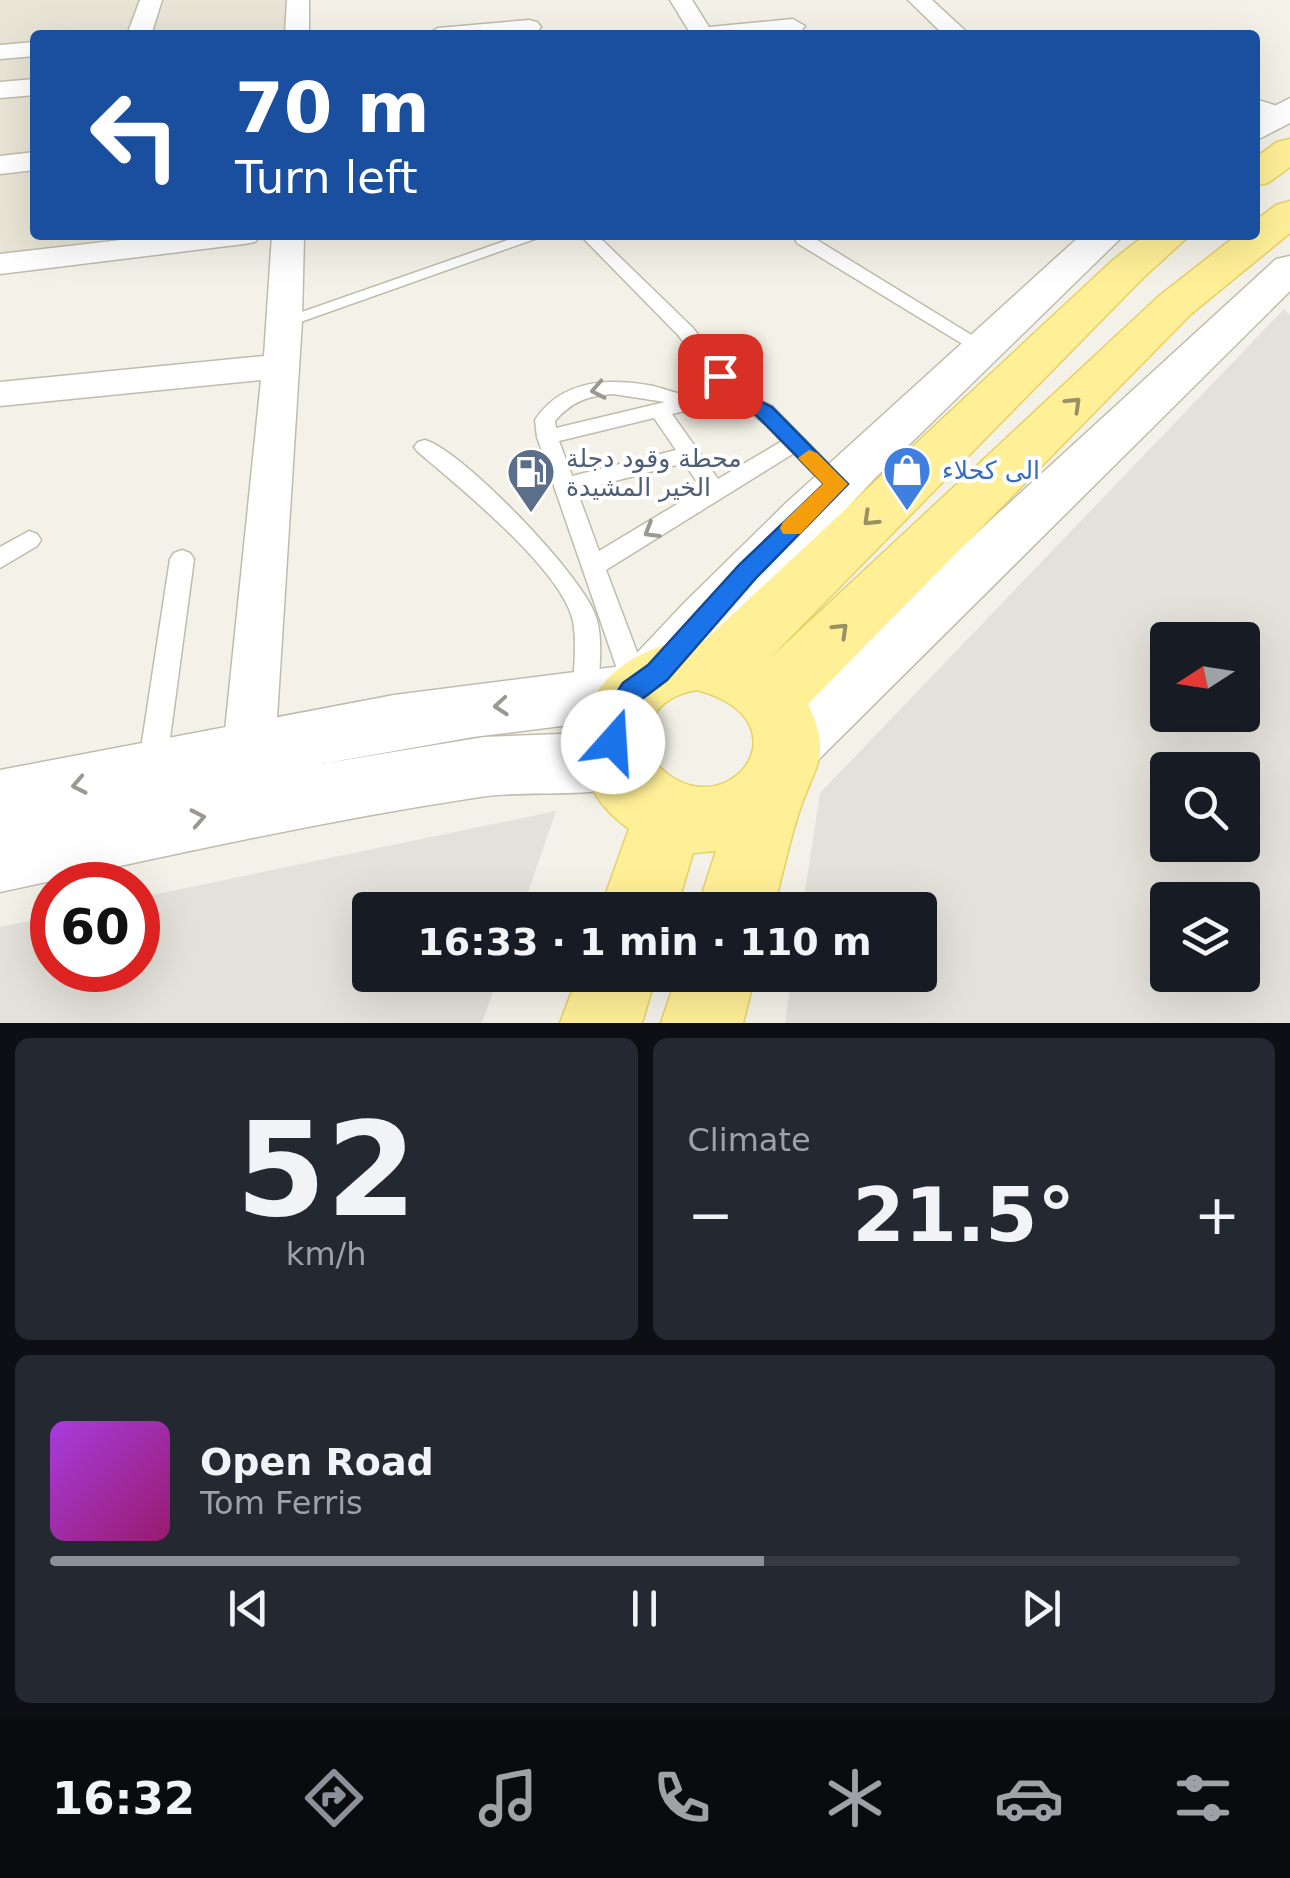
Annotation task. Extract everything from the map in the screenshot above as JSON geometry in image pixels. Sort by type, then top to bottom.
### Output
[{"type":"main road","points":[[1260,160],[1274,122]]},
{"type":"main road","points":[[1260,237],[1290,213]]},
{"type":"main road","points":[[696,706],[1128,269],[1164,240]]},
{"type":"main road","points":[[696,706],[749,809],[724,819],[697,820],[670,814],[646,802],[627,782],[616,760],[614,725],[622,704],[696,706],[1257,240]]},
{"type":"main road","points":[[696,706],[732,892]]},
{"type":"main road","points":[[644,892],[670,814]]},
{"type":"main road","points":[[600,1023],[610,992]]},
{"type":"main road","points":[[702,1023],[711,992]]},
{"type":"street","points":[[141,30],[151,0]]},
{"type":"street","points":[[297,30],[298,0]]},
{"type":"street","points":[[519,0],[532,30]]},
{"type":"street","points":[[680,0],[698,30]]},
{"type":"street","points":[[772,0],[795,30]]},
{"type":"street","points":[[918,0],[952,30]]},
{"type":"street","points":[[0,52],[30,49]]},
{"type":"street","points":[[0,90],[30,87]]},
{"type":"street","points":[[0,165],[30,162]]},
{"type":"street","points":[[0,264],[202,240]]},
{"type":"street","points":[[248,750],[282,366],[288,240]]},
{"type":"street","points":[[696,706],[748,571],[981,347],[1099,240]]},
{"type":"street","points":[[0,800],[484,707],[696,706],[1286,279]]},
{"type":"street","points":[[0,394],[282,366]]},
{"type":"street","points":[[0,858],[484,766],[616,760]]},
{"type":"lane","points":[[285,321],[523,240]]},
{"type":"lane","points":[[593,240],[685,332],[738,398],[765,412],[837,484]]},
{"type":"lane","points":[[806,240],[981,347]]},
{"type":"lane","points":[[693,402],[626,387],[598,388],[572,396],[545,420],[546,437],[629,666],[696,706]]},
{"type":"lane","points":[[546,437],[709,398],[738,398]]},
{"type":"lane","points":[[659,410],[716,492]]},
{"type":"lane","points":[[595,565],[794,444]]},
{"type":"lane","points":[[426,446],[476,489],[558,573],[584,615],[696,706]]},
{"type":"lane","points":[[565,486],[689,454]]},
{"type":"lane","points":[[0,559],[28,540]]},
{"type":"lane","points":[[151,771],[182,560]]},
{"type":"shaded area","points":[[0,0],[290,0],[289,30],[30,30],[30,240],[105,240],[0,253]]},
{"type":"shaded area","points":[[1284,309],[1290,315],[1290,1023],[785,1023],[790,992],[937,992],[937,892],[805,892],[820,793]]},
{"type":"shaded area","points":[[556,811],[528,892],[352,892],[352,992],[493,992],[482,1023],[0,1023],[0,927],[30,921],[30,992],[160,992],[160,893]]},
{"type":"slow traffic","points":[[792,528],[837,484],[809,458]]},
{"type":"place","name":"الى كحلاء","points":[[907,512]]},
{"type":"place","name":"محطة وقود دجلة الخير المشيدة","points":[[531,514]]},
{"type":"route","points":[[613,742],[622,704],[633,691],[657,672],[748,571],[837,484],[765,412],[738,398],[720,376]]}]
